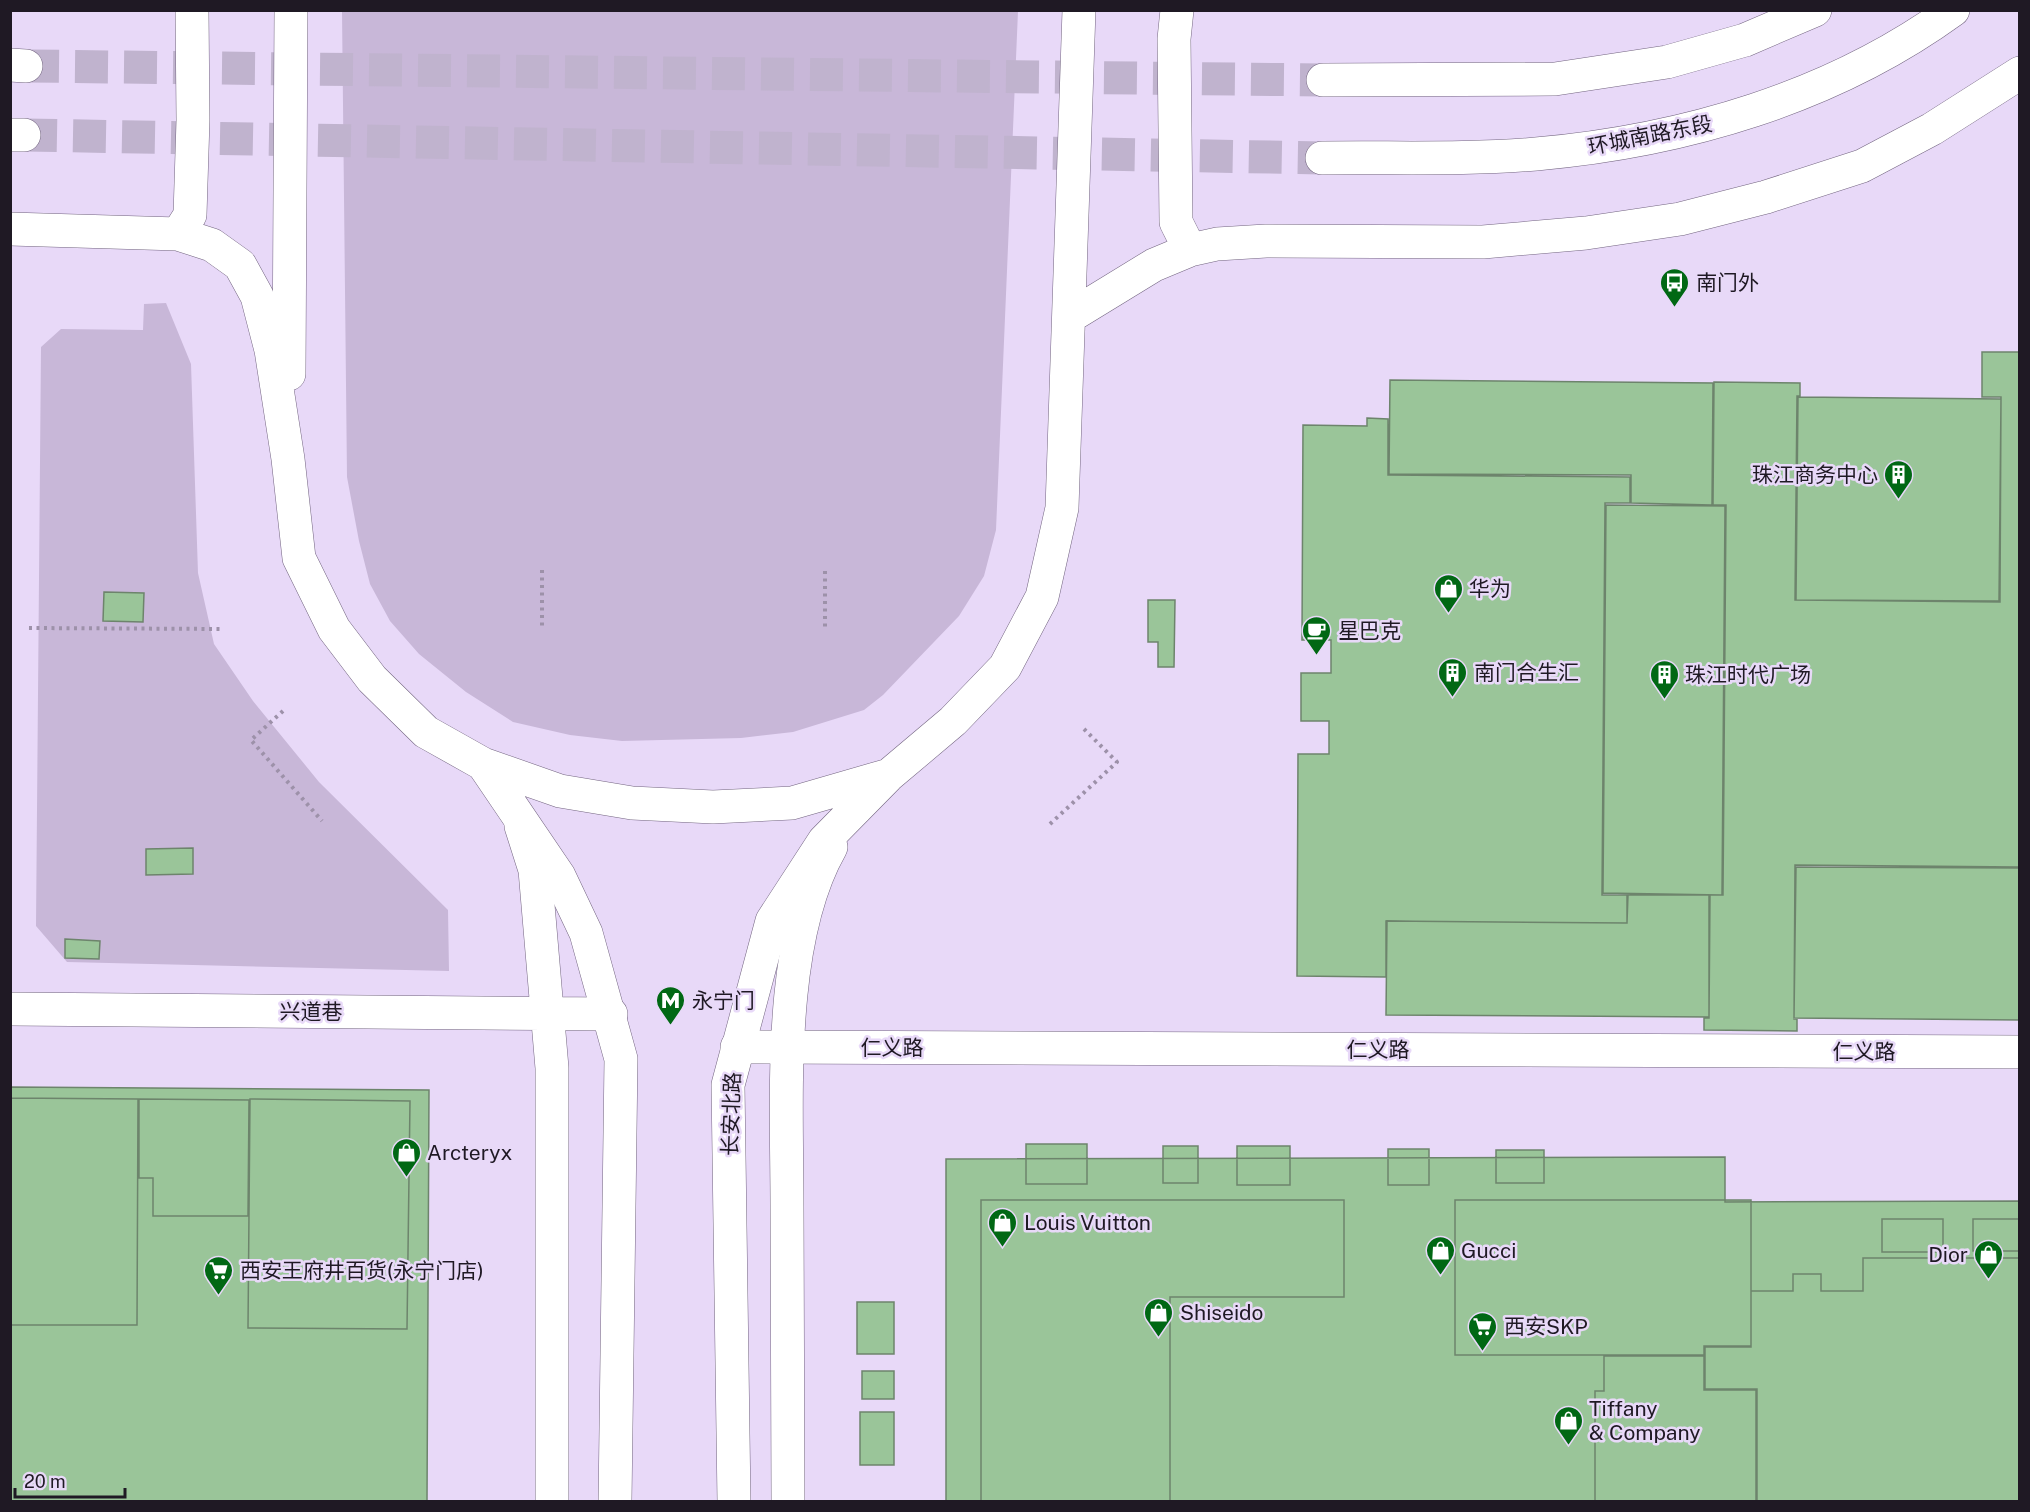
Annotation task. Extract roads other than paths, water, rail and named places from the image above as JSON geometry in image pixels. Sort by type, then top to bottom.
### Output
[{"type":"main road","points":[[178,234],[190,215],[193,120],[192,10]]},
{"type":"main road","points":[[288,459],[291,10]]},
{"type":"main road","name":"长安北路","points":[[734,1502],[728,1085],[736,1047],[772,921],[824,841],[889,774],[953,721],[1005,667],[1042,597],[1062,508],[1079,10]]},
{"type":"main road","points":[[1177,10],[1174,39],[1176,222],[1190,250]]},
{"type":"main road","points":[[1323,81],[1555,79],[1667,62],[1745,40],[1815,10]]},
{"type":"main road","name":"环城南路东段","points":[[1322,158],[1534,154],[1631,142],[1719,122],[1806,92],[1882,55],[1953,10]]},
{"type":"main road","points":[[1070,317],[1154,265],[1190,250],[1217,244],[1266,241],[1483,242],[1586,233],[1680,219],[1766,198],[1862,166],[1986,96],[2019,73]]},
{"type":"main road","points":[[1986,96],[2019,85]]},
{"type":"main road","points":[[10,229],[178,234],[212,245],[240,264],[257,296],[271,350],[288,459],[299,558],[334,629],[372,680],[426,732],[483,764],[560,791],[632,803],[713,807],[792,803],[889,774]]},
{"type":"main road","points":[[483,764],[560,876],[582,924],[610,1014],[621,1059],[615,1502]]},
{"type":"main road","points":[[788,1502],[787,1047],[798,940],[820,866],[849,815]]},
{"type":"main road","points":[[518,816],[535,870],[552,1068],[552,1502]]},
{"type":"main road","name":"兴道巷","points":[[10,1009],[610,1014]]},
{"type":"main road","name":"仁义路","points":[[736,1047],[2019,1052]]},
{"type":"tunnel","points":[[26,66],[1323,80]]},
{"type":"tunnel","points":[[24,135],[1322,158]]},
{"type":"place","name":"南门外","points":[[1675,308]]},
{"type":"place","name":"珠江商务中心","points":[[1899,500]]},
{"type":"place","name":"华为","points":[[1448,614]]},
{"type":"place","name":"星巴克","points":[[1317,656]]},
{"type":"place","name":"南门合生汇","points":[[1453,698]]},
{"type":"place","name":"珠江时代广场","points":[[1664,700]]},
{"type":"place","name":"永宁门","points":[[671,1026]]},
{"type":"place","name":"Arcteryx","points":[[406,1178]]},
{"type":"place","name":"Louis Vuitton","points":[[1003,1248]]},
{"type":"place","name":"Gucci","points":[[1440,1276]]},
{"type":"place","name":"Dior","points":[[1989,1280]]},
{"type":"place","name":"西安王府井百货(永宁门店)","points":[[219,1296]]},
{"type":"place","name":"Shiseido","points":[[1159,1338]]},
{"type":"place","name":"西安SKP","points":[[1483,1352]]},
{"type":"place","name":"Tiffany & Company","points":[[1568,1446]]}]
